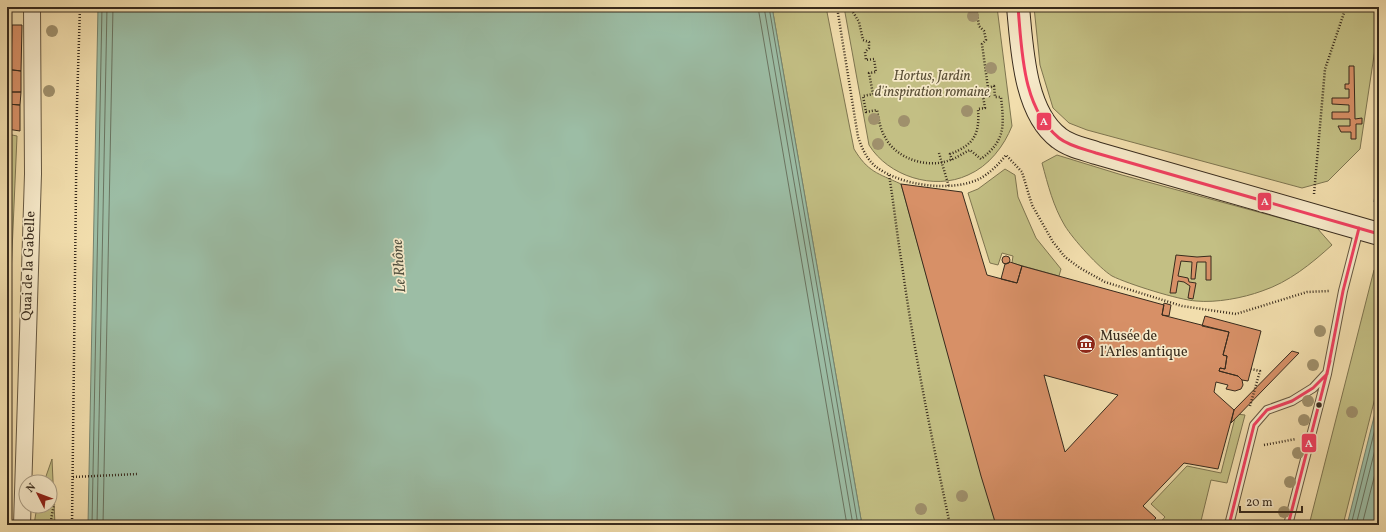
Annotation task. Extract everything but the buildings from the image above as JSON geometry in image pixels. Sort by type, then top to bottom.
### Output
[{"type":"street","name":"Quai de la Gabelle","points":[[22,525],[33,174],[32,7]]},
{"type":"street","points":[[1018,7],[1022,49],[1034,104],[1050,129],[1059,138],[1069,144],[1096,153],[1369,231]]},
{"type":"lane","points":[[1288,525],[1327,374],[1343,291],[1369,231]]},
{"type":"lane","points":[[1229,525],[1254,425],[1267,410],[1292,401],[1313,388],[1327,374]]},
{"type":"path","points":[[72,525],[77,103],[80,7]]},
{"type":"path","points":[[837,7],[858,137],[867,157],[875,165],[889,174],[926,185],[949,187],[980,178],[996,167],[1006,155],[1022,172],[1032,204],[1053,242],[1065,257],[1080,268],[1105,282],[1182,306],[1236,314],[1307,292],[1343,291]]},
{"type":"path","points":[[850,7],[859,22],[863,40],[869,42],[869,48],[865,52],[866,60],[874,59],[876,72],[868,73],[873,94],[863,96],[866,112],[877,110],[881,130],[890,146],[898,152],[920,162],[932,164],[952,160],[970,150],[981,159],[998,143],[1003,121],[1001,97],[995,97],[994,86],[988,88]]},
{"type":"path","points":[[952,160],[950,154],[964,147],[978,130],[978,109],[985,108],[983,96],[989,96],[982,44],[986,40],[984,31],[979,26],[976,7]]},
{"type":"path","points":[[1312,214],[1325,69],[1345,8]]},
{"type":"path","points":[[940,153],[949,187]]},
{"type":"path","points":[[889,174],[902,265],[930,427],[950,525]]},
{"type":"path","points":[[1251,369],[1260,371]]},
{"type":"path","points":[[73,477],[138,474]]},
{"type":"path","points":[[50,525],[52,514]]},
{"type":"green space","points":[[772,7],[826,7],[854,149],[864,163],[874,171],[901,184],[996,525],[862,525]]},
{"type":"green space","name":"Hortus, Jardin d'inspiration romaine","points":[[844,7],[997,7],[1012,126],[1005,141],[989,161],[976,171],[955,180],[927,181],[913,178],[900,172],[877,156],[869,145]]},
{"type":"green space","points":[[1034,7],[1379,7],[1379,22],[1360,149],[1328,181],[1302,188],[1087,130],[1069,123],[1053,108],[1040,65]]},
{"type":"green space","points":[[7,134],[17,136],[7,368]]},
{"type":"green space","points":[[1057,155],[1122,175],[1317,228],[1332,245],[1308,266],[1290,278],[1262,291],[1238,298],[1221,301],[1196,301],[1166,295],[1141,287],[1112,276],[1100,267],[1065,226],[1054,203],[1042,163]]},
{"type":"green space","points":[[1005,169],[1015,175],[1018,197],[1036,238],[1061,269],[1059,276],[1012,263],[1013,256],[1002,253],[998,265],[990,263],[968,193],[978,189]]},
{"type":"green space","points":[[1374,270],[1379,271],[1379,382],[1343,525],[1309,525]]},
{"type":"green space","points":[[1236,414],[1245,415],[1227,483],[1211,480],[1200,525],[1158,525],[1165,517],[1151,504],[1187,466],[1221,473]]},
{"type":"green space","points":[[52,459],[53,474],[47,474]]},
{"type":"green space","points":[[36,514],[54,514],[55,525],[34,525]]},
{"type":"water","name":"Le Rhône","points":[[98,7],[772,7],[862,525],[88,525]]},
{"type":"water","points":[[1379,164],[1379,204],[1374,202]]},
{"type":"water","points":[[1379,397],[1379,525],[1347,525]]},
{"type":"transit line","name":"A","points":[[1018,7],[1023,60],[1031,95],[1047,126],[1063,141],[1096,153],[1379,234]]},
{"type":"transit line","name":"A","points":[[1229,525],[1254,425],[1267,410],[1292,401],[1313,388],[1327,374],[1343,291],[1359,228]]},
{"type":"transit line","name":"A","points":[[1288,525],[1330,361]]},
{"type":"place","name":"Musée de l'Arles antique","points":[[1086,344]]}]
